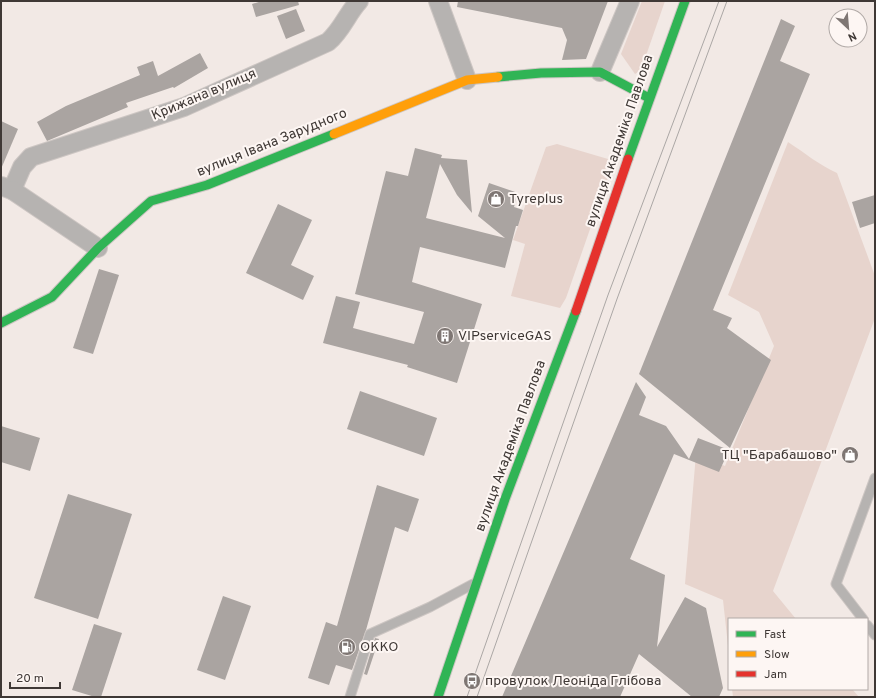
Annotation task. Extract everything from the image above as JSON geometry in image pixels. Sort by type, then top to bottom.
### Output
[{"type":"main road","name":"вулиця Академіка Павлова","points":[[438,697],[506,499],[572,322],[649,98],[685,1]]},
{"type":"main road","name":"вулиця Івана Зарудного","points":[[1,323],[52,297],[98,248],[152,201],[207,185],[467,80],[541,73],[600,72]]},
{"type":"main road","points":[[600,72],[649,98]]},
{"type":"street","name":"Крижана вулиця","points":[[6,188],[31,157],[184,107],[328,42],[337,35],[351,10],[359,1]]},
{"type":"street","points":[[438,1],[467,80]]},
{"type":"street","points":[[600,72],[630,1]]},
{"type":"street","points":[[6,188],[98,248]]},
{"type":"lane","points":[[862,618],[836,584],[875,478]]},
{"type":"lane","points":[[350,697],[370,634],[430,607],[478,581]]},
{"type":"lane","points":[[868,626],[875,635]]},
{"type":"shaded area","points":[[642,1],[665,1],[641,70],[635,74],[621,54]]},
{"type":"shaded area","points":[[788,142],[818,163],[837,173],[875,276],[875,318],[773,591],[795,618],[728,618],[728,646],[723,600],[685,584],[696,454],[725,466],[774,346],[759,312],[728,295]]},
{"type":"shaded area","points":[[557,144],[608,159],[611,161],[612,166],[566,298],[560,308],[511,296],[525,244],[513,240],[546,147]]},
{"type":"shaded area","points":[[732,690],[853,690],[859,697],[733,697]]},
{"type":"building","points":[[262,1],[298,1],[299,5],[256,17],[252,4]]},
{"type":"building","points":[[458,1],[608,1],[586,59],[562,60],[567,40],[562,28],[457,7]]},
{"type":"building","points":[[296,9],[305,31],[286,39],[277,16]]},
{"type":"building","points":[[781,19],[795,26],[780,61],[810,74],[713,310],[732,318],[727,328],[771,360],[730,448],[639,374]]},
{"type":"building","points":[[200,53],[208,68],[174,88],[173,87],[126,103],[128,107],[47,141],[37,122],[66,106],[140,75],[137,67],[153,61],[158,76]]},
{"type":"building","points":[[1,121],[18,129],[1,169]]},
{"type":"building","points":[[415,148],[442,155],[441,158],[467,160],[472,213],[457,195],[440,164],[426,218],[505,238],[478,216],[489,183],[518,193],[514,207],[523,210],[518,226],[516,226],[505,268],[420,247],[412,282],[482,304],[457,383],[407,367],[408,365],[323,343],[336,296],[360,302],[353,328],[414,344],[424,312],[355,294],[386,171],[408,176]]},
{"type":"building","points":[[875,195],[875,223],[860,228],[852,202]]},
{"type":"building","points":[[278,204],[312,220],[291,265],[314,276],[303,300],[246,273]]},
{"type":"building","points":[[99,269],[119,275],[93,354],[73,348]]},
{"type":"building","points":[[636,382],[646,397],[639,415],[666,426],[689,459],[698,438],[729,450],[719,472],[674,454],[630,559],[665,575],[657,647],[685,597],[706,608],[723,688],[719,697],[692,697],[639,654],[620,697],[502,697]]},
{"type":"building","points":[[360,391],[437,418],[424,456],[347,429]]},
{"type":"building","points":[[1,426],[40,438],[30,471],[1,462]]},
{"type":"building","points":[[377,485],[419,499],[408,532],[395,527],[366,630],[352,670],[336,665],[329,685],[308,678],[326,622],[337,626]]},
{"type":"building","points":[[68,494],[132,514],[98,619],[34,598]]},
{"type":"building","points":[[223,596],[251,606],[225,680],[197,670]]},
{"type":"building","points":[[94,624],[122,633],[101,697],[95,697],[72,690]]},
{"type":"building","points":[[375,638],[379,639],[367,675],[364,674]]},
{"type":"tram line","points":[[467,697],[608,295],[719,1]]},
{"type":"tram line","points":[[477,697],[617,299],[727,1]]},
{"type":"traffic: fast","points":[[628,159],[685,1]]},
{"type":"traffic: fast","points":[[498,77],[541,73],[600,72],[649,98]]},
{"type":"traffic: fast","points":[[1,323],[52,297],[98,248],[151,201],[207,185],[334,134]]},
{"type":"traffic: fast","points":[[438,697],[505,499],[576,311]]},
{"type":"traffic: slow","points":[[334,134],[467,80],[498,77]]},
{"type":"traffic: jam","points":[[576,311],[628,159]]},
{"type":"place","name":"Tyreplus","points":[[496,199]]},
{"type":"place","name":"VIPserviceGAS","points":[[445,336]]},
{"type":"place","name":"ТЦ \"Барабашово\"","points":[[850,455]]},
{"type":"place","name":"ОККО","points":[[347,647]]},
{"type":"place","name":"провулок Леоніда Глібова","points":[[472,681]]}]
